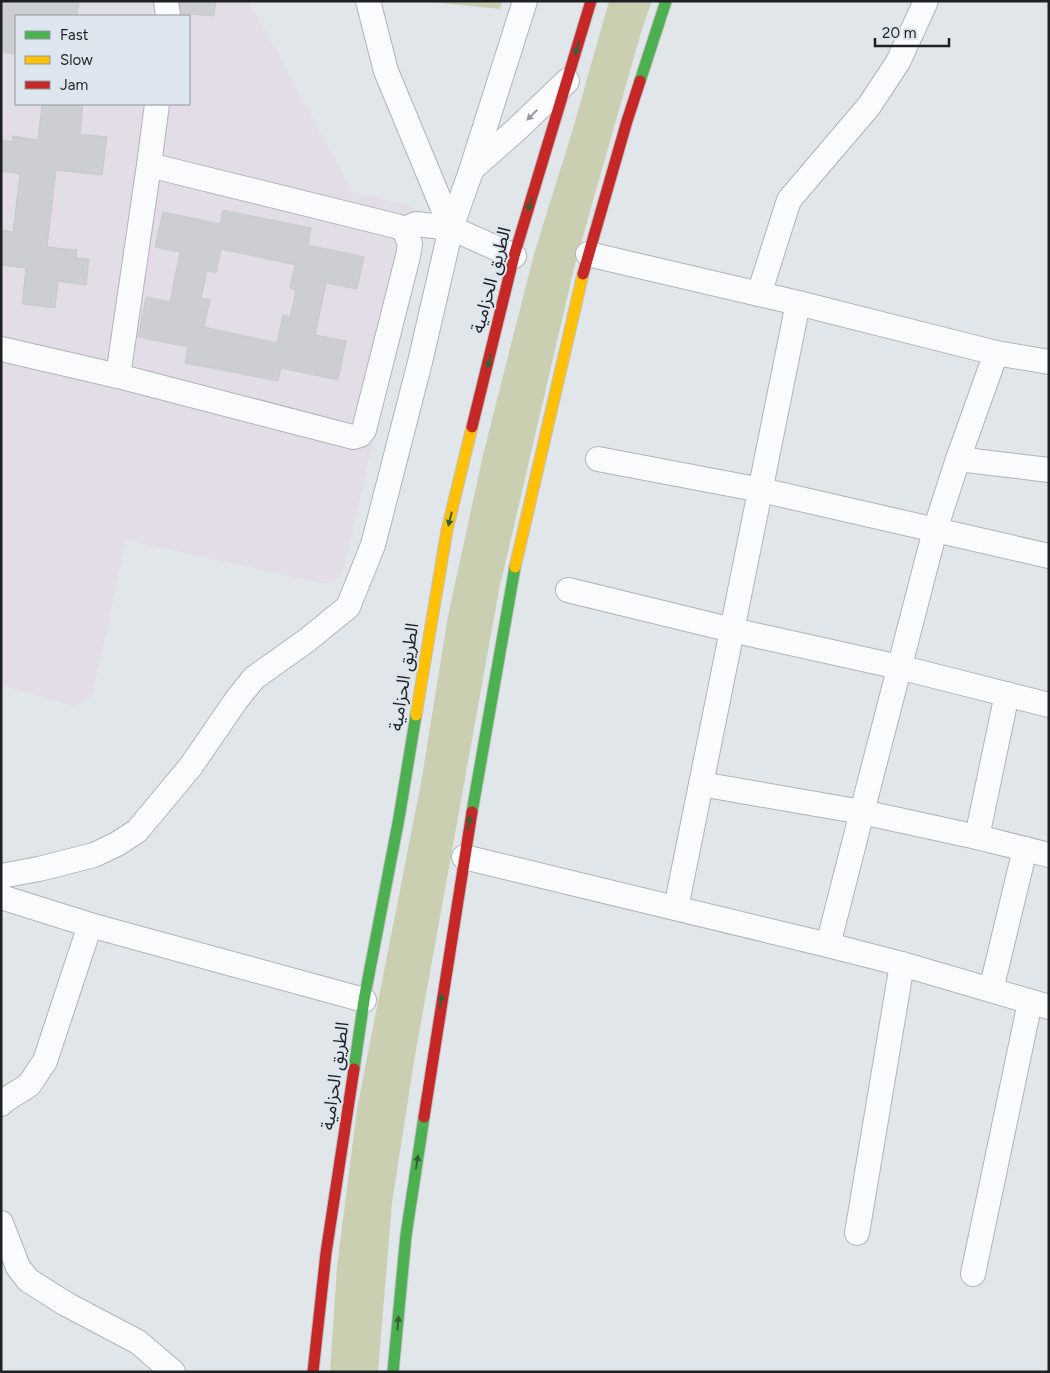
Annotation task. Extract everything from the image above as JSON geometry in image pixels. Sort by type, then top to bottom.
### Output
[{"type":"highway","name":"الطريق الحزامية","points":[[313,1372],[326,1253],[364,1000],[399,818],[447,530],[514,256],[591,1]]},
{"type":"highway","points":[[394,1372],[406,1235],[464,857],[513,578],[588,254],[627,121],[666,1]]},
{"type":"street","points":[[166,1],[168,15]]},
{"type":"street","points":[[368,1],[386,72],[451,228]]},
{"type":"street","points":[[1,876],[39,869],[94,855],[138,831],[191,766],[236,698],[254,678],[306,641],[348,606],[373,545],[420,362],[451,228],[525,1]]},
{"type":"street","points":[[760,294],[789,200],[869,106],[898,62],[926,1]]},
{"type":"street","points":[[472,168],[517,129],[567,81]]},
{"type":"street","points":[[118,376],[157,105]]},
{"type":"street","points":[[149,165],[404,229],[416,224],[451,228],[514,256]]},
{"type":"street","points":[[1,349],[118,376],[353,437],[360,435],[364,430],[408,256],[410,244],[404,229]]},
{"type":"street","points":[[588,254],[798,303],[996,353],[1049,362]]},
{"type":"street","points":[[676,908],[798,303]]},
{"type":"street","points":[[828,945],[935,530],[996,353]]},
{"type":"street","points":[[598,459],[760,490],[1049,556]]},
{"type":"street","points":[[958,459],[1049,470]]},
{"type":"street","points":[[568,590],[1049,705]]},
{"type":"street","points":[[977,836],[1007,694]]},
{"type":"street","points":[[701,784],[862,812],[977,836],[1049,855]]},
{"type":"street","points":[[992,990],[1025,849]]},
{"type":"street","points":[[464,857],[828,945],[902,964],[1039,1004],[973,1274]]},
{"type":"street","points":[[1,897],[90,925],[364,1000]]},
{"type":"street","points":[[1,1104],[4,1100],[29,1085],[45,1061],[90,925]]},
{"type":"street","points":[[857,1233],[902,964]]},
{"type":"street","points":[[1,1222],[18,1267],[28,1280],[66,1304],[138,1342],[173,1372]]},
{"type":"shaded area","points":[[1,1],[249,1],[353,193],[413,206],[419,243],[342,576],[326,584],[126,540],[92,697],[75,706],[1,685]]},
{"type":"green space","points":[[422,1],[502,1],[500,9]]},
{"type":"green space","points":[[609,1],[652,1],[642,29],[575,264],[499,590],[414,1061],[392,1203],[378,1372],[330,1372],[337,1267],[357,1109],[421,783],[448,616],[483,455],[534,254],[572,132]]},
{"type":"building","points":[[1,1],[61,1],[79,3],[77,15],[15,15],[15,54],[1,52]]},
{"type":"building","points":[[177,1],[216,1],[214,16],[177,13]]},
{"type":"building","points":[[42,105],[83,105],[80,134],[107,137],[102,175],[56,170],[47,247],[77,250],[76,258],[89,259],[86,285],[58,281],[55,308],[22,304],[26,268],[1,265],[1,230],[13,232],[20,174],[1,171],[1,140],[12,142],[13,136],[38,140]]},
{"type":"building","points":[[223,210],[311,228],[308,245],[364,257],[357,289],[326,283],[315,335],[346,341],[338,380],[281,368],[278,381],[185,363],[188,347],[138,337],[146,297],[170,302],[180,252],[155,247],[163,212],[220,224]],"holes":[[[221,249],[295,265],[290,288],[296,290],[290,317],[283,315],[277,343],[204,327],[210,300],[201,298],[207,271],[216,273]]]},
{"type":"traffic: fast","points":[[640,81],[666,1]]},
{"type":"traffic: fast","points":[[472,812],[515,567]]},
{"type":"traffic: fast","points":[[354,1069],[364,1000],[399,818],[416,715]]},
{"type":"traffic: fast","points":[[393,1372],[406,1235],[424,1117]]},
{"type":"traffic: slow","points":[[515,567],[583,274]]},
{"type":"traffic: slow","points":[[416,715],[447,530],[472,427]]},
{"type":"traffic: jam","points":[[472,427],[514,256],[591,1]]},
{"type":"traffic: jam","points":[[583,274],[640,81]]},
{"type":"traffic: jam","points":[[424,1117],[472,812]]},
{"type":"traffic: jam","points":[[313,1372],[326,1253],[354,1069]]}]
